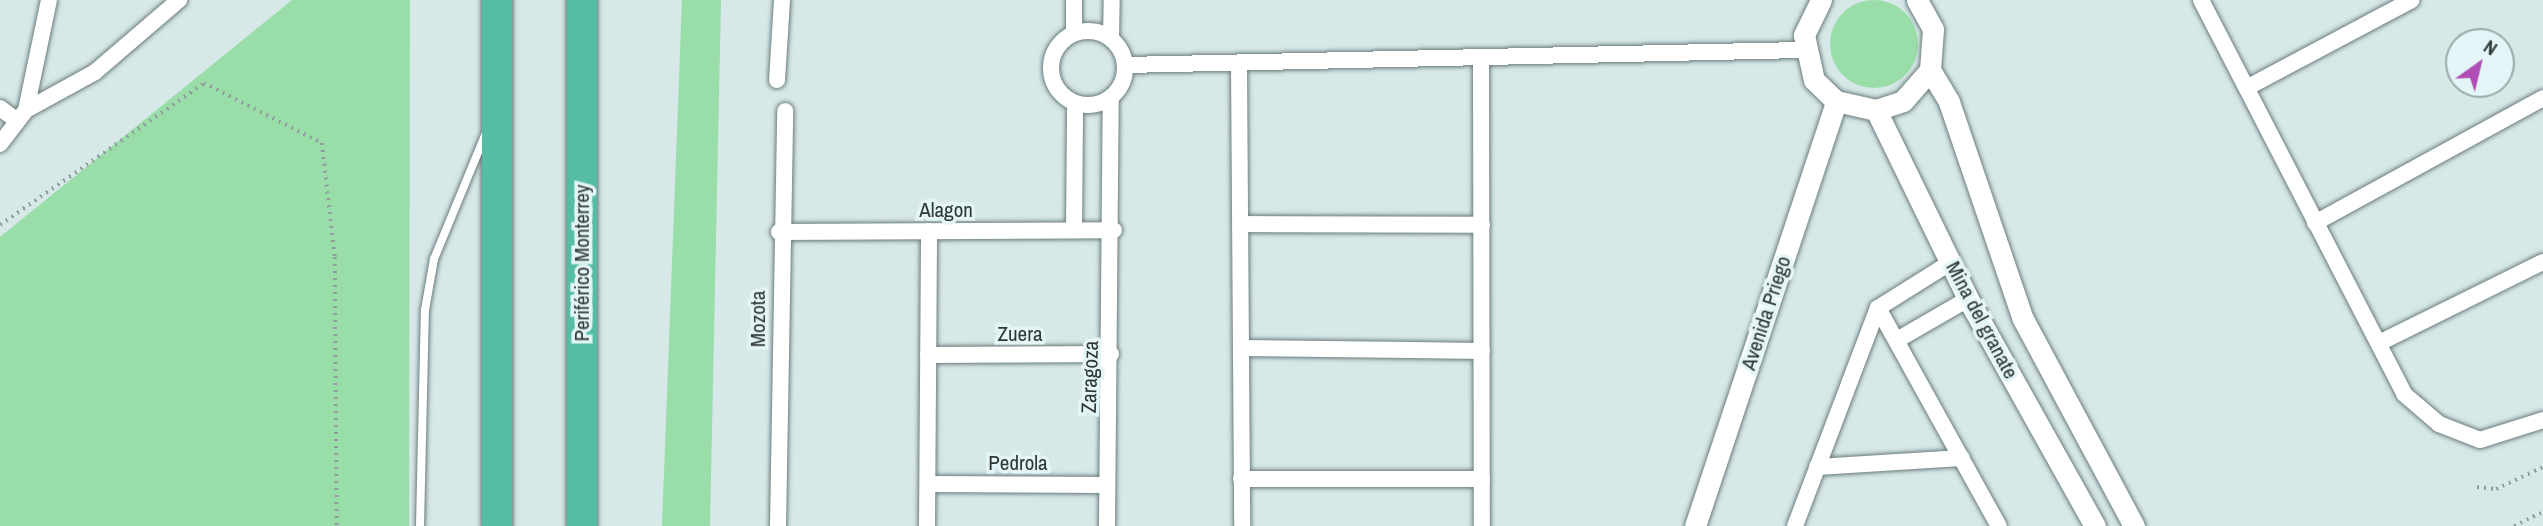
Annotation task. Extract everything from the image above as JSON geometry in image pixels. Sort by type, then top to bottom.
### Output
[{"type":"highway","points":[[497,0],[498,526]]},
{"type":"highway","name":"Periférico Monterrey","points":[[582,0],[582,526]]},
{"type":"street","points":[[0,144],[21,115],[49,0]]},
{"type":"street","points":[[0,108],[21,115],[95,72],[179,0]]},
{"type":"street","points":[[777,80],[782,0]]},
{"type":"street","points":[[1074,0],[1074,33],[1051,62],[1056,87],[1075,104],[1074,230]]},
{"type":"street","points":[[1075,104],[1111,98],[1123,83],[1125,65],[1111,39],[1112,0]]},
{"type":"street","points":[[1821,0],[1808,19],[1804,50],[1814,80],[1836,101],[1876,110],[1903,101],[1930,70],[1935,43],[1925,5]]},
{"type":"street","points":[[2201,0],[2250,86],[2315,223],[2404,394],[2440,424],[2480,440],[2543,420]]},
{"type":"street","points":[[2250,86],[2412,0]]},
{"type":"street","points":[[1074,33],[1111,39]]},
{"type":"street","points":[[1125,65],[1239,66],[1804,50]]},
{"type":"street","points":[[1481,59],[1482,526]]},
{"type":"street","points":[[1239,66],[1241,526]]},
{"type":"street","points":[[1930,70],[1949,102],[2023,319],[2134,526]]},
{"type":"street","name":"Zaragoza","points":[[1108,526],[1114,230],[1111,98]]},
{"type":"street","points":[[2315,223],[2543,98]]},
{"type":"street","name":"Avenida Priego","points":[[1695,526],[1836,101]]},
{"type":"street","name":"Mina del granate","points":[[1876,110],[1969,299],[2095,526]]},
{"type":"street","name":"Mozota","points":[[778,526],[779,232],[785,111]]},
{"type":"street","points":[[1240,224],[1482,225]]},
{"type":"street","name":"Alagon","points":[[779,232],[1114,230]]},
{"type":"street","points":[[927,526],[929,231]]},
{"type":"street","points":[[1795,526],[1878,308],[1951,262]]},
{"type":"street","points":[[2379,343],[2543,262]]},
{"type":"street","points":[[1897,340],[1969,299]]},
{"type":"street","points":[[1878,308],[1999,526]]},
{"type":"street","points":[[1241,348],[1482,352]]},
{"type":"street","name":"Zuera","points":[[928,355],[1111,355]]},
{"type":"street","points":[[1817,467],[1962,457]]},
{"type":"street","points":[[1241,480],[1482,479]]},
{"type":"street","name":"Pedrola","points":[[929,484],[1107,485]]},
{"type":"lane","points":[[421,526],[429,285],[497,106]]},
{"type":"path","points":[[0,225],[204,83],[322,143],[335,257],[337,526]]},
{"type":"path","points":[[2477,487],[2496,489],[2543,467]]},
{"type":"path","points":[[2514,526],[2543,512]]},
{"type":"green space","points":[[292,0],[410,0],[409,526],[0,526],[0,237]]},
{"type":"green space","points":[[682,0],[721,0],[710,526],[662,526]]},
{"type":"green space","points":[[1874,0],[1899,7],[1911,19],[1918,44],[1911,69],[1899,81],[1874,88],[1849,81],[1837,69],[1830,44],[1837,19],[1849,7]]}]
